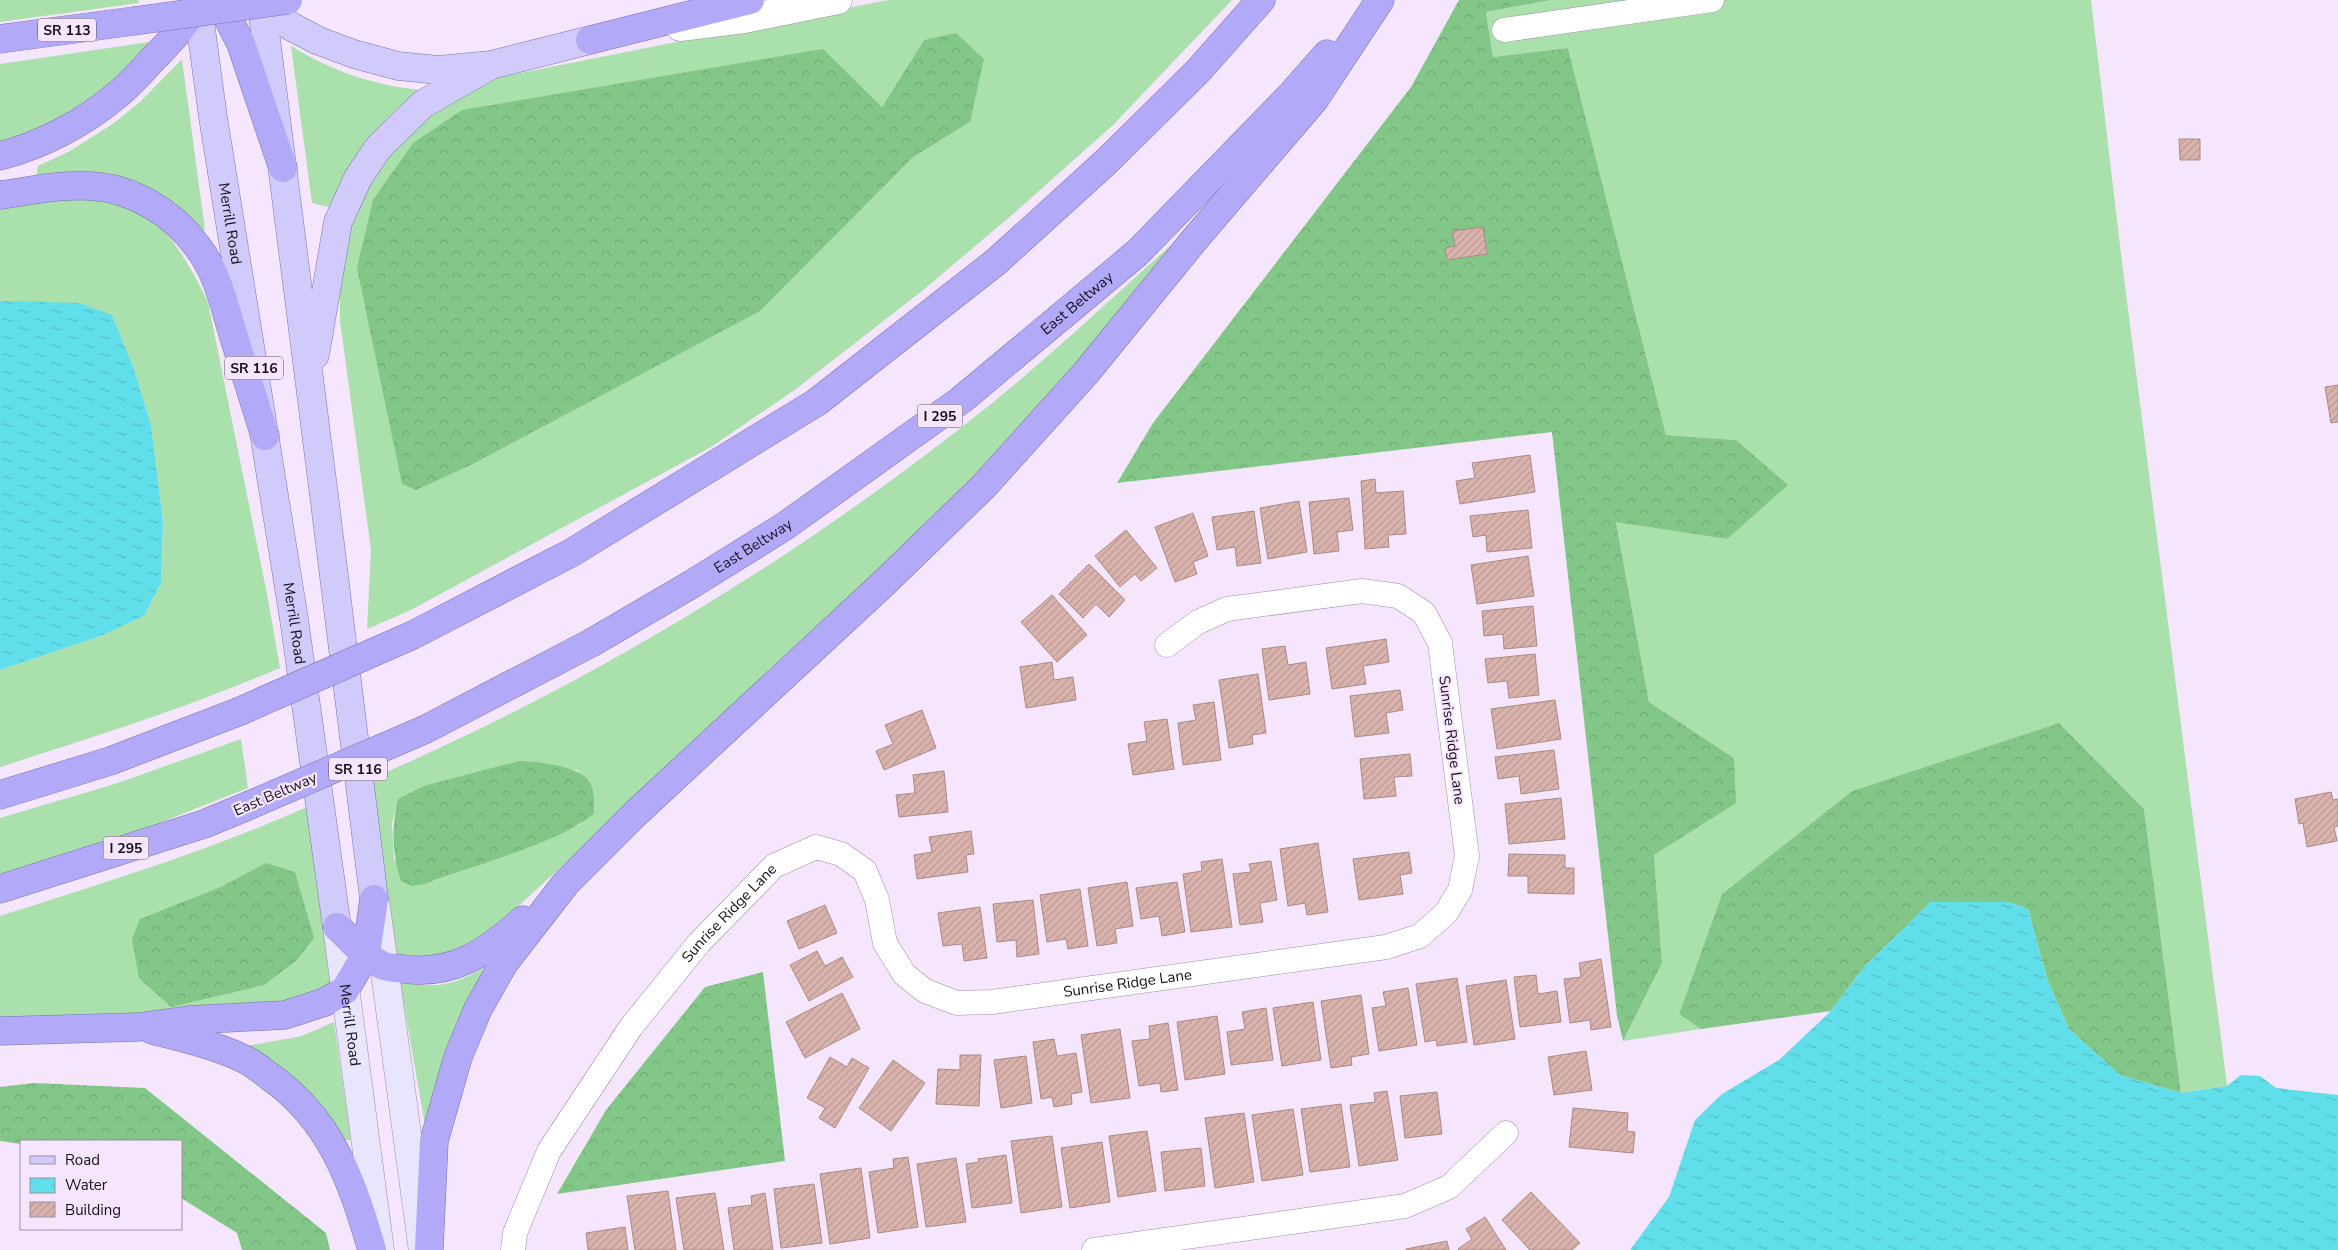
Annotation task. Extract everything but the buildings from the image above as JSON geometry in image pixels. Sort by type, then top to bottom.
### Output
[{"type":"highway","name":"SR 113","points":[[0,39],[288,0]]},
{"type":"highway","points":[[590,40],[750,0]]},
{"type":"highway","points":[[0,795],[110,761],[238,712],[413,635],[571,553],[817,402],[1004,254],[1106,161],[1198,71],[1261,0]]},
{"type":"highway","name":"East Beltway","points":[[0,889],[204,824],[426,729],[591,644],[785,526],[898,447],[961,400],[1137,253],[1292,95],[1375,0]]},
{"type":"highway","points":[[336,927],[375,960],[423,972],[466,962],[501,939],[566,883],[634,815],[813,650],[984,486],[1085,374],[1195,239],[1314,100],[1380,0]]},
{"type":"highway","points":[[5,154],[80,121],[118,95],[169,43],[185,23],[212,3],[241,44],[283,168]]},
{"type":"highway","points":[[0,195],[65,186],[92,186],[118,191],[140,199],[170,217],[197,246],[214,274],[265,436]]},
{"type":"highway","points":[[429,1250],[434,1141],[458,1057],[478,1009],[504,963],[566,883]]},
{"type":"highway","points":[[0,1031],[139,1027],[189,1020],[285,1015],[325,1002],[345,990],[375,960],[374,899]]},
{"type":"highway","points":[[139,1027],[200,1042],[245,1060],[289,1090],[321,1128],[342,1161],[355,1194],[372,1250]]},
{"type":"main road","points":[[261,0],[290,26],[319,41],[354,54],[398,66],[438,70],[491,65],[590,40]]},
{"type":"main road","name":"SR 116","points":[[261,0],[374,899]]},
{"type":"main road","name":"Merrill Road","points":[[212,3],[213,117],[295,628],[380,1250]]},
{"type":"main road","points":[[310,383],[338,222],[358,178],[378,148],[423,104],[491,65]]},
{"type":"main road","points":[[375,960],[423,1250]]},
{"type":"street","points":[[590,40],[744,19],[838,0]]},
{"type":"street","points":[[1504,30],[1712,0]]},
{"type":"street","name":"Sunrise Ridge Lane","points":[[513,1250],[515,1233],[549,1151],[631,1027],[699,943],[774,866],[816,847],[841,854],[865,871],[877,900],[885,943],[904,974],[925,991],[957,1003],[992,1002],[1386,946],[1420,936],[1446,913],[1460,890],[1467,856],[1440,643],[1424,613],[1398,596],[1362,591],[1227,609],[1198,622],[1168,645]]},
{"type":"street","points":[[1094,1250],[1405,1206],[1449,1188],[1506,1133]]},
{"type":"green space","points":[[0,0],[138,0],[139,3],[0,22]]},
{"type":"green space","points":[[888,0],[1232,0],[1113,125],[1012,215],[922,291],[796,389],[711,447],[409,611],[367,629],[371,550],[340,321],[340,284],[344,254],[359,196],[396,144],[445,101],[490,79]],"holes":[[[924,40],[970,122],[912,158],[844,224],[614,388],[473,464],[882,107]]]},
{"type":"green space","points":[[1459,0],[1551,0],[1486,12],[1493,57],[1568,48],[1666,435],[1736,440],[1788,485],[1727,539],[1616,522],[1649,702],[1734,758],[1736,803],[1654,855],[1662,963],[1623,1041],[1617,1016],[1552,432],[1117,483],[1153,423],[1411,87]]},
{"type":"green space","points":[[1551,0],[2091,0],[2121,254],[2227,1086],[2181,1093],[2144,809],[2059,723],[1852,791],[1722,894],[1679,1014],[1701,1029],[1623,1041],[1662,963],[1654,855],[1734,758],[1649,702],[1616,521],[1727,539],[1736,440],[1666,435],[1568,48],[1493,57],[1486,12]]},
{"type":"green space","points":[[956,33],[984,59],[970,122],[912,158],[760,311],[473,464],[416,490],[402,484],[357,268],[373,200],[413,143],[462,110],[823,49],[882,107],[924,40]]},
{"type":"green space","points":[[156,41],[139,61],[78,110],[0,146],[0,64]]},
{"type":"green space","points":[[291,46],[322,63],[353,76],[419,90],[391,115],[367,143],[347,173],[329,207],[312,203]]},
{"type":"green space","points":[[182,59],[205,230],[199,234],[186,221],[36,176],[38,166],[70,151],[114,123],[140,102]]},
{"type":"green space","points":[[72,198],[96,200],[120,206],[153,221],[168,236],[181,254],[194,274],[208,302],[268,599],[280,668],[176,709],[0,767],[0,670],[101,636],[144,616],[161,583],[163,521],[151,425],[134,369],[112,315],[0,302],[0,205]]},
{"type":"green space","points":[[1178,239],[1184,241],[985,472],[586,844],[468,952],[451,959],[399,958],[392,945],[373,778],[537,700],[694,612],[770,564],[919,460],[991,404]],"holes":[[[557,767],[579,771],[581,824],[521,849],[425,884],[394,860],[392,824],[398,800],[424,786]]]},
{"type":"green space","points":[[2059,723],[2144,809],[2181,1093],[2120,1075],[2069,1029],[2047,979],[2028,909],[2008,902],[1931,902],[1864,967],[1831,1011],[1701,1029],[1679,1014],[1722,894],[1852,791]]},
{"type":"green space","points":[[241,739],[248,788],[149,827],[0,876],[0,818],[118,783]]},
{"type":"green space","points":[[519,761],[558,766],[578,772],[590,783],[593,790],[594,814],[557,836],[513,854],[425,884],[412,886],[401,881],[394,840],[394,820],[398,799],[424,786]]},
{"type":"green space","points":[[307,807],[331,981],[318,995],[306,1003],[0,1023],[0,916],[194,852]]},
{"type":"green space","points":[[266,863],[295,872],[314,938],[297,960],[264,985],[171,1007],[139,978],[132,939],[140,919],[221,887]]},
{"type":"green space","points":[[484,968],[487,969],[426,1131],[400,982],[440,985],[470,976]]},
{"type":"green space","points":[[763,972],[785,1161],[557,1194],[606,1110],[705,987]]},
{"type":"green space","points":[[334,1022],[351,1140],[342,1140],[241,1047],[302,1036]]},
{"type":"green space","points":[[34,1083],[145,1088],[326,1233],[330,1250],[242,1250],[237,1233],[182,1199],[182,1140],[20,1140],[20,1144],[0,1141],[0,1087]]},
{"type":"water","points":[[0,302],[79,303],[112,315],[134,369],[151,425],[163,521],[161,583],[144,616],[101,636],[0,670]]},
{"type":"water","points":[[1931,902],[2008,902],[2028,909],[2047,979],[2069,1029],[2120,1075],[2181,1093],[2227,1086],[2241,1075],[2260,1076],[2276,1088],[2338,1095],[2338,1250],[1630,1250],[1669,1197],[1695,1120],[1722,1094],[1779,1060],[1831,1011],[1864,967]]}]
